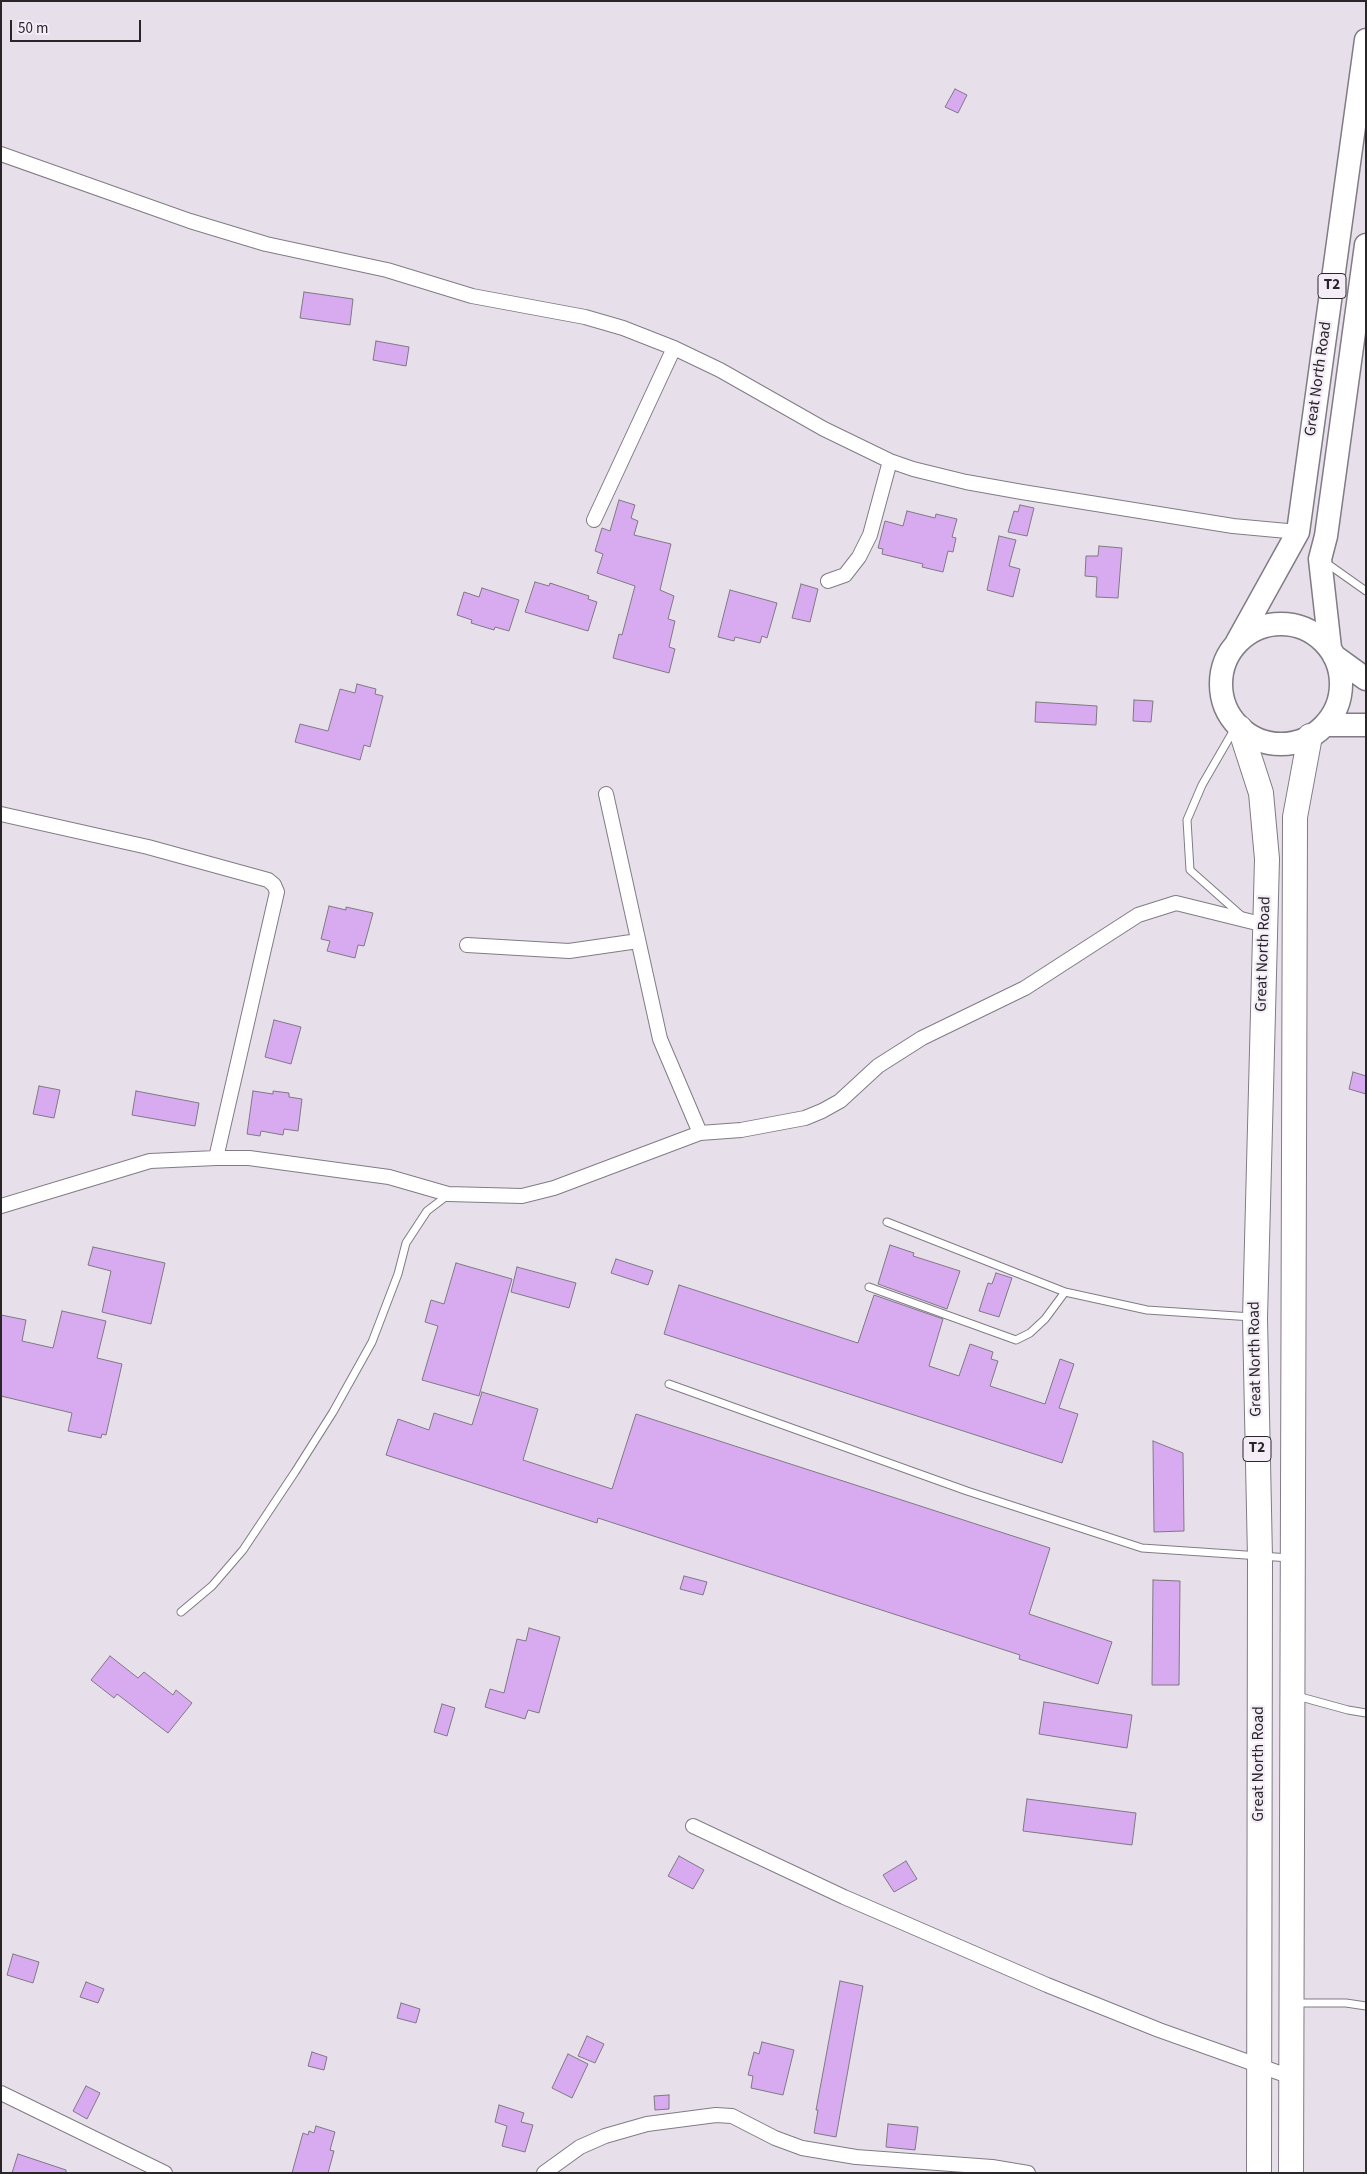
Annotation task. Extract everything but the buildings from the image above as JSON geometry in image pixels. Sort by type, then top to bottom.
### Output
[{"type":"highway","name":"Great North Road","points":[[1238,726],[1261,793],[1267,859],[1256,923],[1255,1318],[1260,1558],[1259,2173]]},
{"type":"highway","name":"Great North Road","points":[[1291,2173],[1295,817],[1318,730]]},
{"type":"main road","name":"Great North Road","points":[[1236,642],[1298,532],[1366,40]]},
{"type":"main road","name":"Great North Road","points":[[1332,652],[1320,559],[1326,536],[1366,245]]},
{"type":"main road","points":[[1366,679],[1332,652],[1314,634],[1300,627],[1284,624],[1258,628],[1236,642],[1227,656],[1220,680],[1224,704],[1238,726],[1256,738],[1274,744],[1293,742],[1318,730],[1366,725]]},
{"type":"main road","points":[[1318,730],[1337,707],[1341,686],[1338,666],[1332,652]]},
{"type":"street","points":[[1,154],[190,221],[266,244],[387,270],[472,296],[585,317],[623,328],[674,348],[720,370],[824,429],[890,460],[914,469],[966,482],[1022,492],[1233,526],[1298,532]]},
{"type":"street","points":[[594,520],[674,348]]},
{"type":"street","points":[[828,581],[845,575],[859,557],[870,535],[890,460]]},
{"type":"street","points":[[606,794],[660,1039],[700,1134]]},
{"type":"street","points":[[1,814],[148,847],[268,880],[274,885],[277,892],[216,1158]]},
{"type":"street","points":[[1,1206],[150,1161],[216,1158],[249,1158],[389,1177],[448,1194],[522,1196],[554,1188],[700,1134],[741,1130],[805,1118],[822,1112],[840,1101],[878,1066],[922,1038],[1025,988],[1138,915],[1176,903],[1256,923]]},
{"type":"street","points":[[467,945],[569,951],[638,941]]},
{"type":"street","points":[[693,1826],[844,1897],[1047,1985],[1159,2030],[1291,2077]]},
{"type":"street","points":[[1,2093],[165,2173]]},
{"type":"street","points":[[544,2173],[580,2148],[605,2136],[647,2124],[716,2115],[732,2116],[775,2138],[802,2148],[856,2156],[975,2166],[1028,2173]]},
{"type":"lane","points":[[1320,559],[1366,591]]},
{"type":"lane","points":[[1238,726],[1202,785],[1187,820],[1190,870],[1256,923]]},
{"type":"lane","points":[[181,1612],[212,1586],[244,1550],[295,1472],[333,1412],[372,1342],[398,1274],[406,1244],[427,1211],[448,1194]]},
{"type":"lane","points":[[887,1222],[1065,1292],[1147,1310],[1255,1318]]},
{"type":"lane","points":[[869,1287],[1016,1340],[1030,1333],[1045,1319],[1065,1292]]},
{"type":"lane","points":[[669,1384],[967,1490],[1142,1548],[1260,1558],[1292,1558]]},
{"type":"lane","points":[[1292,1694],[1348,1710],[1366,1712]]},
{"type":"lane","points":[[1291,2003],[1310,2001],[1337,2002],[1366,2006]]}]
